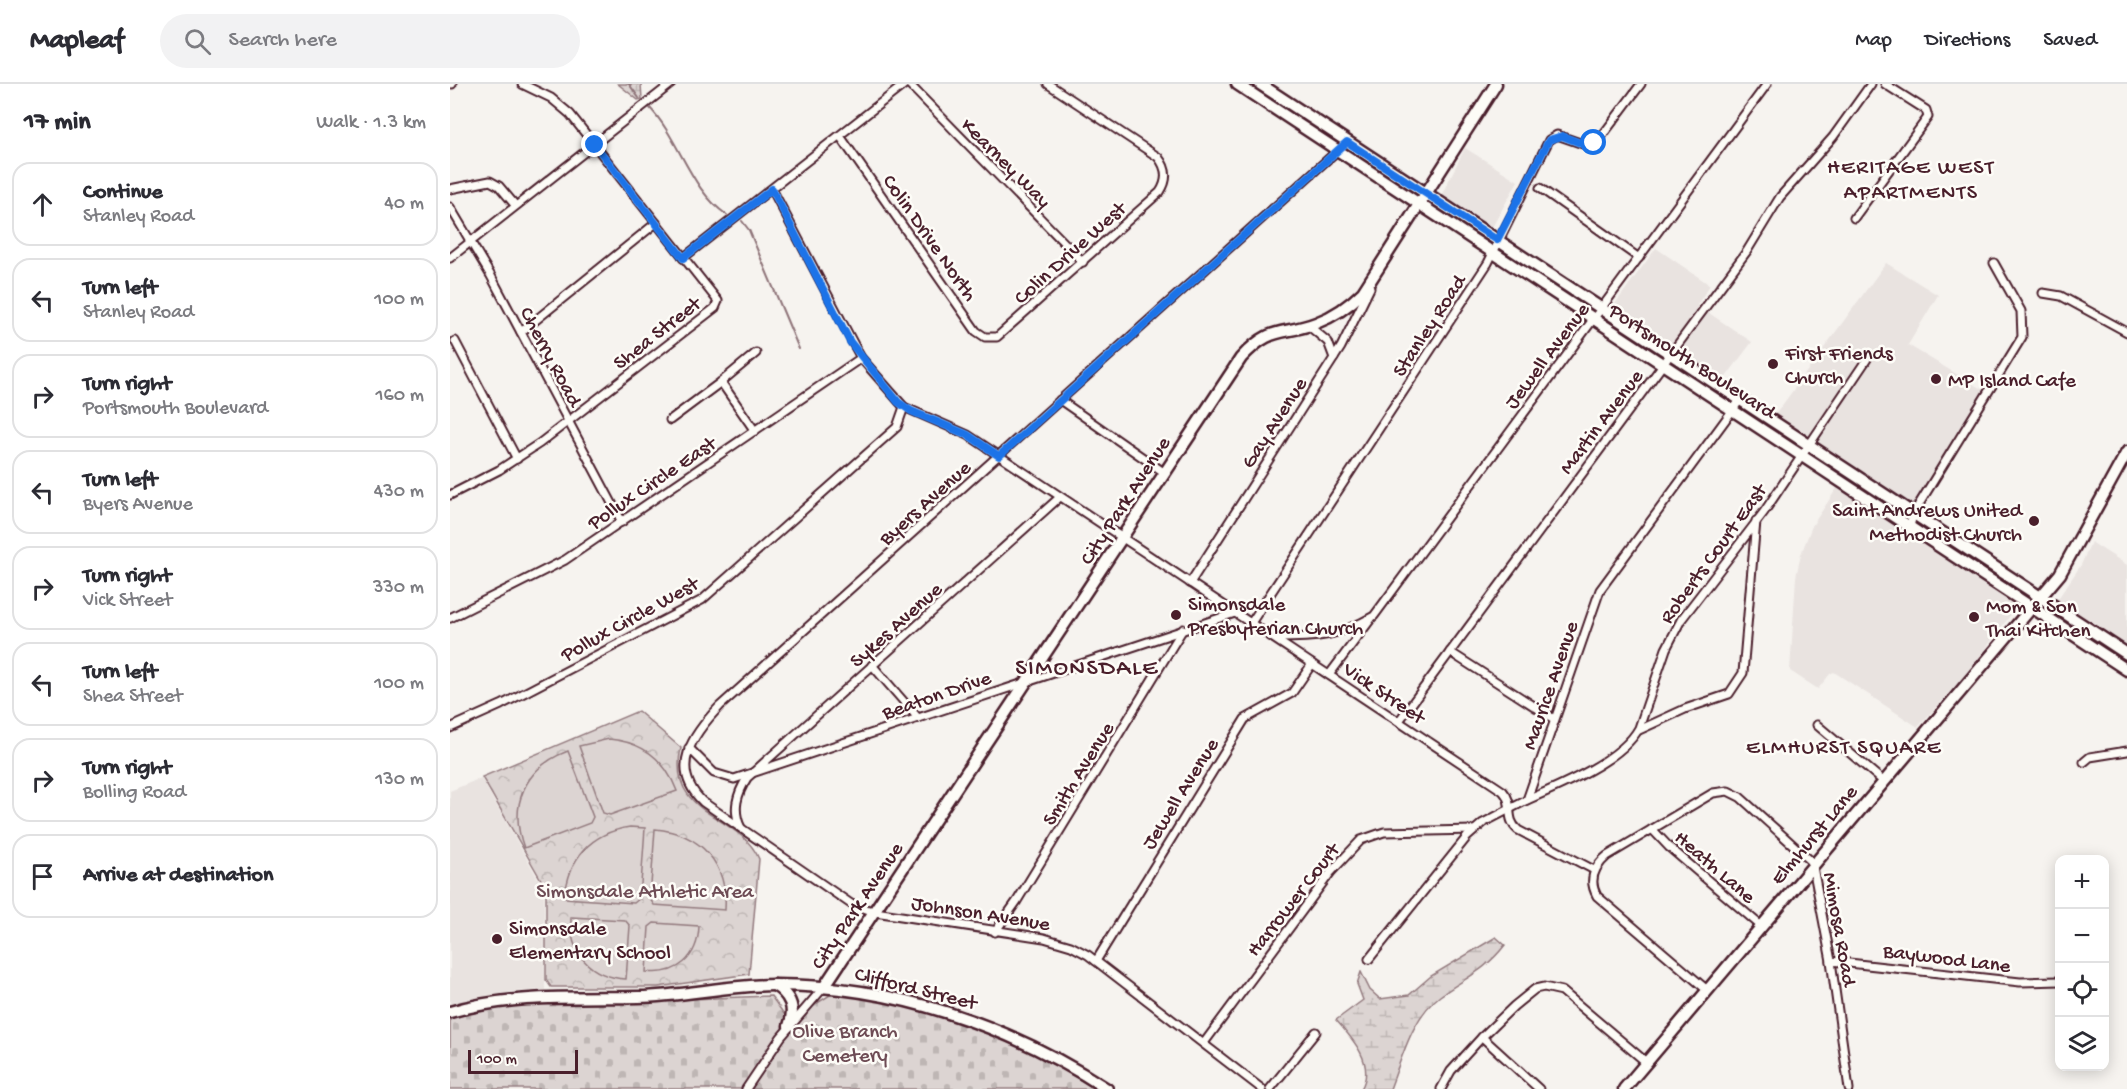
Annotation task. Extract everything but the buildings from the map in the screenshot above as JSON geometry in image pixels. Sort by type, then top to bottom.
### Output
[{"type":"street","points":[[522,84],[542,92],[560,104],[683,258],[907,84]]},
{"type":"street","points":[[450,258],[671,84]]},
{"type":"street","name":"Kearney Way","points":[[907,84],[1083,262]]},
{"type":"street","name":"Colin Drive West","points":[[1005,333],[1156,195],[1162,189],[1166,176],[1158,157],[1048,84]]},
{"type":"street","name":"Portsmouth Boulevard","points":[[1237,84],[2127,670]]},
{"type":"street","name":"Portsmouth Boulevard","points":[[1260,84],[2127,654]]},
{"type":"street","name":"City Park Avenue","points":[[824,987],[1249,349],[1278,331],[1309,325],[1344,309],[1363,292],[1496,84]]},
{"type":"street","name":"Stanley Road","points":[[1251,623],[1492,253],[1549,140],[1557,135],[1583,144],[1599,140],[1641,84]]},
{"type":"street","name":"Jewell Avenue","points":[[1329,675],[1767,84]]},
{"type":"street","name":"Martin Avenue","points":[[1399,721],[1747,251],[1780,197],[1818,155],[1871,84]]},
{"type":"street","points":[[1854,218],[1928,117],[1926,110],[1885,84]]},
{"type":"street","name":"Colin Drive North","points":[[840,136],[976,331],[991,338],[1005,333]]},
{"type":"street","name":"Byers Avenue","points":[[689,748],[702,727],[720,706],[1347,142]]},
{"type":"street","points":[[450,189],[490,181],[500,186],[515,205]]},
{"type":"street","points":[[1540,188],[1639,258]]},
{"type":"street","name":"Vick Street","points":[[772,189],[861,358],[904,407],[954,427],[1399,721],[1503,791],[1509,797],[1512,825],[1518,830],[1594,870]]},
{"type":"street","name":"Cherry Road","points":[[450,207],[622,522]]},
{"type":"street","points":[[520,332],[656,223]]},
{"type":"street","name":"Shea Street","points":[[450,495],[517,459],[717,305],[717,298],[683,258]]},
{"type":"street","points":[[1910,527],[1913,514],[2022,337],[2021,311],[1994,263]]},
{"type":"street","name":"Gay Avenue","points":[[1190,583],[1334,358],[1359,312],[1375,274]]},
{"type":"street","points":[[2043,293],[2061,296],[2127,332]]},
{"type":"street","points":[[1309,325],[1323,335],[1334,358]]},
{"type":"street","points":[[455,341],[517,459]]},
{"type":"street","points":[[670,420],[756,353]]},
{"type":"street","name":"Pollux Circle East","points":[[450,618],[564,560],[861,358]]},
{"type":"street","name":"Roberts Court East","points":[[1527,800],[1553,789],[1619,751],[1638,730],[1672,634],[1810,446],[1867,359]]},
{"type":"street","points":[[721,382],[755,431]]},
{"type":"street","points":[[1060,400],[1165,473]]},
{"type":"street","name":"Maurice Avenue","points":[[1527,800],[1600,590],[1740,400]]},
{"type":"street","name":"Pollux Circle West","points":[[450,728],[501,705],[702,600],[897,427],[904,407]]},
{"type":"street","name":"Elmhurst Lane","points":[[1624,1089],[2040,597],[2068,561],[2127,454]]},
{"type":"street","name":"Sykes Avenue","points":[[751,774],[1060,497]]},
{"type":"street","points":[[1638,730],[1685,709],[1720,699],[1729,694],[1740,681],[1743,673],[1756,521]]},
{"type":"street","name":"Beaton Drive","points":[[689,748],[719,776],[734,780],[1235,613]]},
{"type":"street","name":"Jewell Avenue","points":[[1274,638],[1325,637],[1352,629],[1374,616]]},
{"type":"street","name":"Smith Avenue","points":[[995,932],[1017,902],[1183,629]]},
{"type":"street","points":[[1449,652],[1554,719]]},
{"type":"street","name":"Jewell Avenue","points":[[1095,961],[1245,719],[1292,693],[1312,664]]},
{"type":"street","points":[[872,665],[918,718]]},
{"type":"street","points":[[1816,725],[1883,781]]},
{"type":"street","name":"Johnson Avenue","points":[[689,748],[686,774],[694,793],[742,830],[840,897],[875,912],[1058,941],[1095,961],[1204,1042],[1262,1089]]},
{"type":"street","points":[[2084,762],[2090,757],[2127,751]]},
{"type":"street","points":[[742,830],[737,818],[737,801],[742,786],[751,774]]},
{"type":"street","name":"Mimosa Road","points":[[1594,870],[1607,856],[1713,792],[1728,791],[1740,797],[1810,858],[1814,865],[1831,961],[1849,1089]]},
{"type":"street","points":[[1370,959],[1474,830],[1510,807],[1527,800]]},
{"type":"street","name":"Heath Lane","points":[[1652,829],[1668,847],[1761,926]]},
{"type":"street","name":"Harrower Court","points":[[1204,1042],[1330,872],[1354,845],[1369,835],[1384,832],[1474,830]]},
{"type":"street","points":[[1594,870],[1592,884],[1597,896],[1707,990]]},
{"type":"street","name":"Baywood Lane","points":[[1831,961],[2020,982],[2055,981]]},
{"type":"street","points":[[773,984],[785,993],[792,1004],[789,1026]]},
{"type":"street","name":"Clifford Street","points":[[450,1012],[504,1001],[673,996],[773,984],[824,987],[875,994],[979,1023],[1050,1055],[1107,1089]]},
{"type":"street","points":[[746,1089],[789,1026],[824,987]]},
{"type":"street","points":[[1441,1089],[1450,1071],[1482,1037],[1535,989],[1551,987],[1562,991],[1646,1062]]},
{"type":"street","points":[[1270,1089],[1316,1032]]},
{"type":"street","points":[[1482,1037],[1539,1089]]},
{"type":"shaded area","points":[[1465,148],[1518,181],[1491,229],[1441,196]]},
{"type":"shaded area","points":[[1656,248],[1710,285],[1697,305],[1752,342],[1723,381],[1614,309],[1615,304]]},
{"type":"shaded area","points":[[1886,263],[1938,295],[1908,345],[1983,390],[1913,505],[1775,415]]},
{"type":"shaded area","points":[[1837,488],[2014,605],[2012,613],[1972,667],[1918,727],[1834,672],[1818,689],[1790,671],[1796,577],[1801,554],[1812,526]]},
{"type":"shaded area","points":[[2091,542],[2127,565],[2127,646],[2057,600],[2081,565]]},
{"type":"shaded area","name":"Simonsdale Elementary School","points":[[481,778],[544,889],[545,990],[513,992],[450,1004],[450,791]]},
{"type":"green space","points":[[618,84],[641,84],[642,99],[638,100]]},
{"type":"green space","name":"Simonsdale Athletic Area","points":[[638,711],[681,748],[679,771],[684,788],[694,801],[736,832],[749,844],[759,859],[749,974],[658,987],[551,987],[546,980],[546,893],[544,885],[482,777]]},
{"type":"green space","points":[[609,739],[632,744],[651,754],[666,770],[677,791],[610,815],[603,813],[579,746]]},
{"type":"green space","points":[[568,751],[593,817],[590,823],[524,848],[518,817],[524,789],[541,767]]},
{"type":"green space","points":[[630,827],[645,828],[640,898],[634,903],[565,898],[571,871],[584,850],[604,835]]},
{"type":"green space","points":[[655,829],[686,837],[708,854],[722,878],[725,910],[654,905],[650,899]]},
{"type":"green space","points":[[571,917],[625,920],[630,926],[626,979],[602,974],[584,961],[574,942]]},
{"type":"green space","points":[[654,923],[699,926],[695,947],[684,963],[676,968],[646,972],[649,927]]},
{"type":"green space","points":[[1496,937],[1505,945],[1497,954],[1482,968],[1440,996],[1422,1015],[1409,1039],[1390,1089],[1361,1089],[1365,1080],[1364,1061],[1355,1043],[1336,1020],[1363,1000],[1357,984],[1361,972],[1370,990],[1380,999],[1409,995],[1431,976]]},
{"type":"green space","name":"Olive Branch Cemetery","points":[[833,993],[902,1006],[970,1026],[1034,1054],[1095,1089],[450,1089],[450,1017],[492,1006],[771,996],[792,1025],[800,1014]]},
{"type":"waterway","points":[[629,84],[639,98]]},
{"type":"waterway","points":[[650,108],[669,135],[694,179],[714,205],[727,215]]},
{"type":"waterway","points":[[742,221],[749,230],[799,349]]},
{"type":"place","name":"First Friends Church","points":[[1773,364]]},
{"type":"place","name":"MP Island Cafe","points":[[1936,379]]},
{"type":"place","name":"Saint Andrews United Methodist Church","points":[[2034,521]]},
{"type":"place","name":"Simonsdale Presbyterian Church","points":[[1176,615]]},
{"type":"place","name":"Mom & Son Thai Kitchen","points":[[1974,617]]},
{"type":"place","name":"Simonsdale Elementary School","points":[[497,939]]},
{"type":"district","name":"HERITAGE WEST APARTMENTS","points":[[1911,178]]},
{"type":"district","name":"SIMONSDALE","points":[[1087,666]]},
{"type":"district","name":"ELMHURST SQUARE","points":[[1844,745]]},
{"type":"route","points":[[595,145],[683,258],[772,189],[850,342],[898,402],[911,411],[954,427],[999,456],[1347,142],[1497,240],[1549,140],[1557,135],[1583,144],[1594,143]]}]
